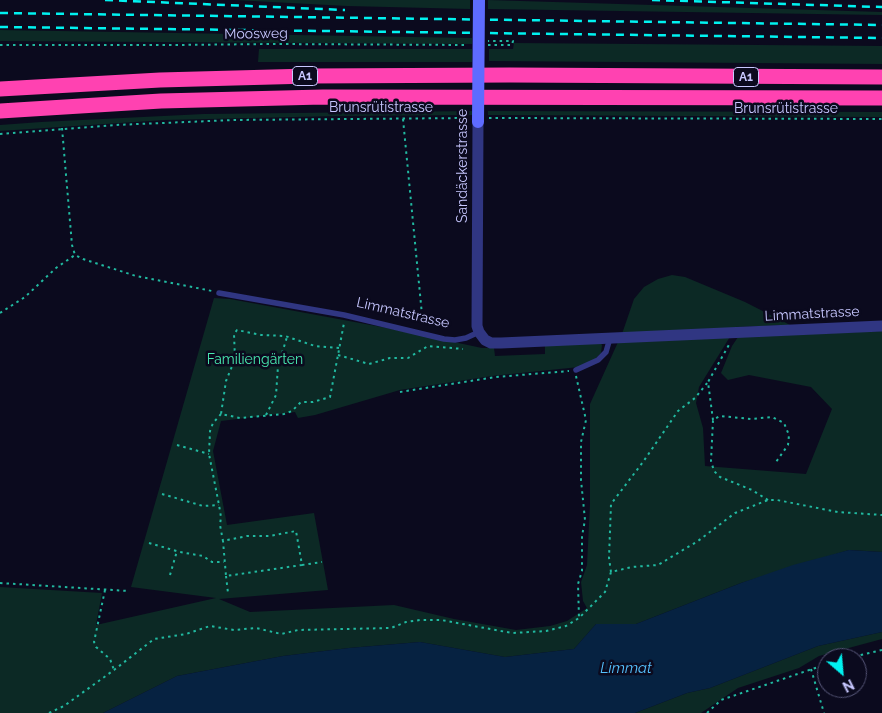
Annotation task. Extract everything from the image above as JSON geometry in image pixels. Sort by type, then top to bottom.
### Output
[{"type":"highway","name":"A1","points":[[0,90],[150,81],[310,76],[882,77]]},
{"type":"highway","name":"A1","points":[[0,110],[160,101],[323,97],[882,98]]},
{"type":"street","name":"Sandäckerstrasse","points":[[479,0],[477,326],[479,332]]},
{"type":"street","name":"Limmatstrasse","points":[[479,332],[485,340],[491,343],[882,326]]},
{"type":"lane","name":"Limmatstrasse","points":[[219,293],[346,315],[444,339],[466,338],[479,332]]},
{"type":"lane","points":[[576,370],[598,360],[606,352],[610,338]]},
{"type":"path","points":[[482,45],[512,46],[512,41],[486,41]]},
{"type":"path","name":"Moosweg","points":[[0,45],[472,45]]},
{"type":"path","points":[[403,119],[423,333]]},
{"type":"path","name":"Brunsrütistrasse","points":[[0,134],[62,128],[234,120],[882,119]]},
{"type":"path","points":[[62,128],[72,245],[75,255]]},
{"type":"path","points":[[75,255],[136,276],[219,293]]},
{"type":"path","points":[[0,313],[25,297],[75,255]]},
{"type":"path","points":[[220,414],[240,418],[266,416],[289,412],[301,402],[313,402],[330,397],[346,315]]},
{"type":"path","points":[[228,593],[220,525],[221,517],[209,454],[210,431],[220,414],[226,381],[235,359],[235,331],[238,329],[261,335],[287,337],[315,346],[339,348]]},
{"type":"path","points":[[49,713],[64,706],[154,639],[186,634],[210,626],[234,630],[256,628],[281,634],[298,630],[391,628],[406,622],[441,620],[512,633],[546,631],[566,626],[580,618],[605,592],[611,572],[609,558],[611,504],[644,462],[678,410],[695,398],[708,382],[736,333]]},
{"type":"path","points":[[266,416],[276,394],[278,366],[287,337]]},
{"type":"path","points":[[338,355],[368,364],[390,358],[408,358],[428,346],[463,349]]},
{"type":"path","points":[[400,392],[496,377],[576,370],[586,420],[581,442],[584,520],[582,570],[578,584],[580,618]]},
{"type":"path","points":[[708,382],[714,420],[710,461],[714,471],[720,477],[752,490],[768,500]]},
{"type":"path","points":[[714,420],[720,416],[751,419],[772,417],[784,423],[789,435],[788,445],[776,462]]},
{"type":"path","points":[[177,445],[209,454]]},
{"type":"path","points":[[162,494],[203,506],[219,505]]},
{"type":"path","points":[[611,572],[632,567],[658,565],[698,541],[735,513],[768,500],[777,500],[838,512],[882,515]]},
{"type":"path","points":[[223,541],[247,536],[270,536],[296,531],[302,565]]},
{"type":"path","points":[[149,543],[203,556],[212,562],[224,562]]},
{"type":"path","points":[[170,575],[177,551]]},
{"type":"path","points":[[226,576],[322,562]]},
{"type":"path","points":[[0,583],[129,592]]},
{"type":"path","points":[[105,590],[94,642],[96,647],[110,659],[114,670]]},
{"type":"path","points":[[867,654],[882,650]]},
{"type":"path","points":[[707,713],[721,700],[817,667]]},
{"type":"path","points":[[811,669],[824,713]]},
{"type":"green space","points":[[234,0],[470,0],[470,9],[347,6]]},
{"type":"green space","points":[[488,0],[882,12],[882,15],[488,9]]},
{"type":"green space","points":[[0,30],[472,38],[472,44],[0,41]]},
{"type":"green space","points":[[514,43],[882,46],[882,64],[489,61],[489,49],[513,49]]},
{"type":"green space","points":[[259,49],[472,49],[472,62],[258,62]]},
{"type":"green space","points":[[472,111],[472,115],[165,120],[0,131],[0,125],[204,114]]},
{"type":"green space","points":[[488,111],[882,112],[882,117],[488,115]]},
{"type":"green space","name":"Familiengärten","points":[[672,275],[685,277],[745,302],[790,325],[736,327],[699,387],[696,403],[703,428],[705,466],[806,474],[832,409],[811,387],[749,375],[728,380],[721,373],[732,346],[738,337],[882,331],[882,552],[849,550],[741,583],[636,624],[596,624],[574,649],[505,657],[420,642],[349,648],[283,656],[177,676],[103,713],[0,713],[0,587],[102,593],[96,625],[216,598],[131,587],[214,298],[230,299],[387,328],[482,348],[494,348],[495,356],[545,354],[545,345],[600,342],[602,345],[601,353],[595,359],[579,367],[492,376],[400,390],[315,415],[298,418],[295,412],[221,421],[213,451],[227,525],[314,513],[328,590],[219,599],[250,612],[394,605],[454,619],[516,630],[550,626],[567,621],[587,608],[583,601],[581,582],[587,565],[590,504],[590,404],[623,331],[634,299],[644,287],[658,279]]},
{"type":"green space","points":[[882,632],[882,639],[849,648],[817,648],[817,657],[799,668],[738,688],[701,713],[635,713],[687,693],[710,688],[818,646]]},
{"type":"water","name":"Limmat","points":[[849,550],[882,552],[882,632],[818,646],[710,688],[687,693],[635,713],[103,713],[177,676],[283,656],[420,642],[505,657],[574,649],[596,624],[636,624],[741,583],[793,565]]},
{"type":"railway","points":[[105,0],[345,10]]},
{"type":"railway","points":[[652,0],[882,7]]},
{"type":"railway","points":[[0,13],[882,25]]},
{"type":"railway","points":[[0,27],[882,38]]}]
